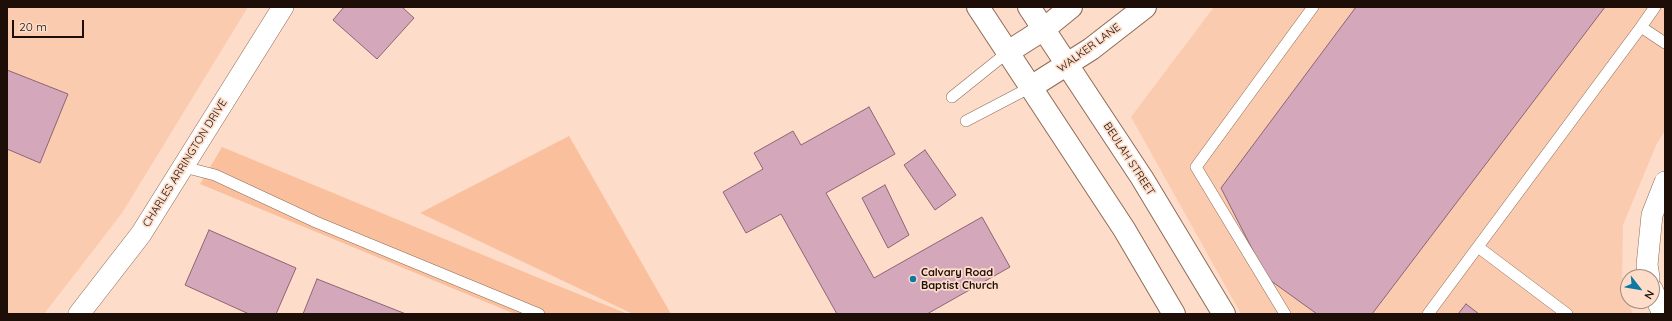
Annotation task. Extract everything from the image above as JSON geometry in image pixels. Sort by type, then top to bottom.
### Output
[{"type":"main road","points":[[978,7],[1124,230],[1174,314]]},
{"type":"main road","name":"BEULAH STREET","points":[[1028,7],[1142,178],[1224,314]]},
{"type":"main road","points":[[1008,52],[1044,29],[1071,7]]},
{"type":"main road","name":"WALKER LANE","points":[[1031,87],[1068,65],[1145,7]]},
{"type":"street","name":"CHARLES ARRINGTON DRIVE","points":[[79,314],[141,234],[283,7]]},
{"type":"street","points":[[1648,269],[1652,215],[1665,182]]},
{"type":"lane","points":[[1285,314],[1196,167],[1313,7]]},
{"type":"lane","points":[[1428,314],[1656,7]]},
{"type":"lane","points":[[1641,27],[1665,43]]},
{"type":"lane","points":[[952,97],[1008,52]]},
{"type":"lane","points":[[966,121],[1031,87]]},
{"type":"lane","points":[[184,167],[215,175],[316,222],[539,314]]},
{"type":"lane","points":[[1478,246],[1566,314]]},
{"type":"shaded area","points":[[7,7],[248,7],[122,213],[44,314],[7,314]]},
{"type":"shaded area","points":[[1214,7],[1665,7],[1665,131],[1657,143],[1623,225],[1622,269],[1620,269],[1620,309],[1631,309],[1633,314],[1241,314],[1131,117]]},
{"type":"shaded area","points":[[569,136],[671,314],[633,314],[420,213]]},
{"type":"shaded area","points":[[222,147],[628,314],[515,314],[200,184]]},
{"type":"building","points":[[344,7],[402,7],[414,18],[377,59],[333,20]]},
{"type":"building","points":[[1356,7],[1605,7],[1372,314],[1317,314],[1267,278],[1221,188]]},
{"type":"building","points":[[7,70],[68,94],[40,163],[7,149]]},
{"type":"building","points":[[869,107],[895,154],[826,193],[874,278],[982,217],[1010,267],[927,314],[837,314],[781,214],[746,233],[723,192],[763,169],[754,153],[793,131],[801,145]]},
{"type":"building","points":[[925,150],[956,195],[935,210],[904,165]]},
{"type":"building","points":[[885,185],[909,235],[888,248],[862,198]]},
{"type":"building","points":[[209,230],[296,268],[276,314],[249,314],[185,285]]},
{"type":"building","points":[[317,279],[406,314],[303,314]]},
{"type":"building","points":[[1466,304],[1479,314],[1458,314]]},
{"type":"place","name":"Calvary Road Baptist Church","points":[[913,279]]}]
